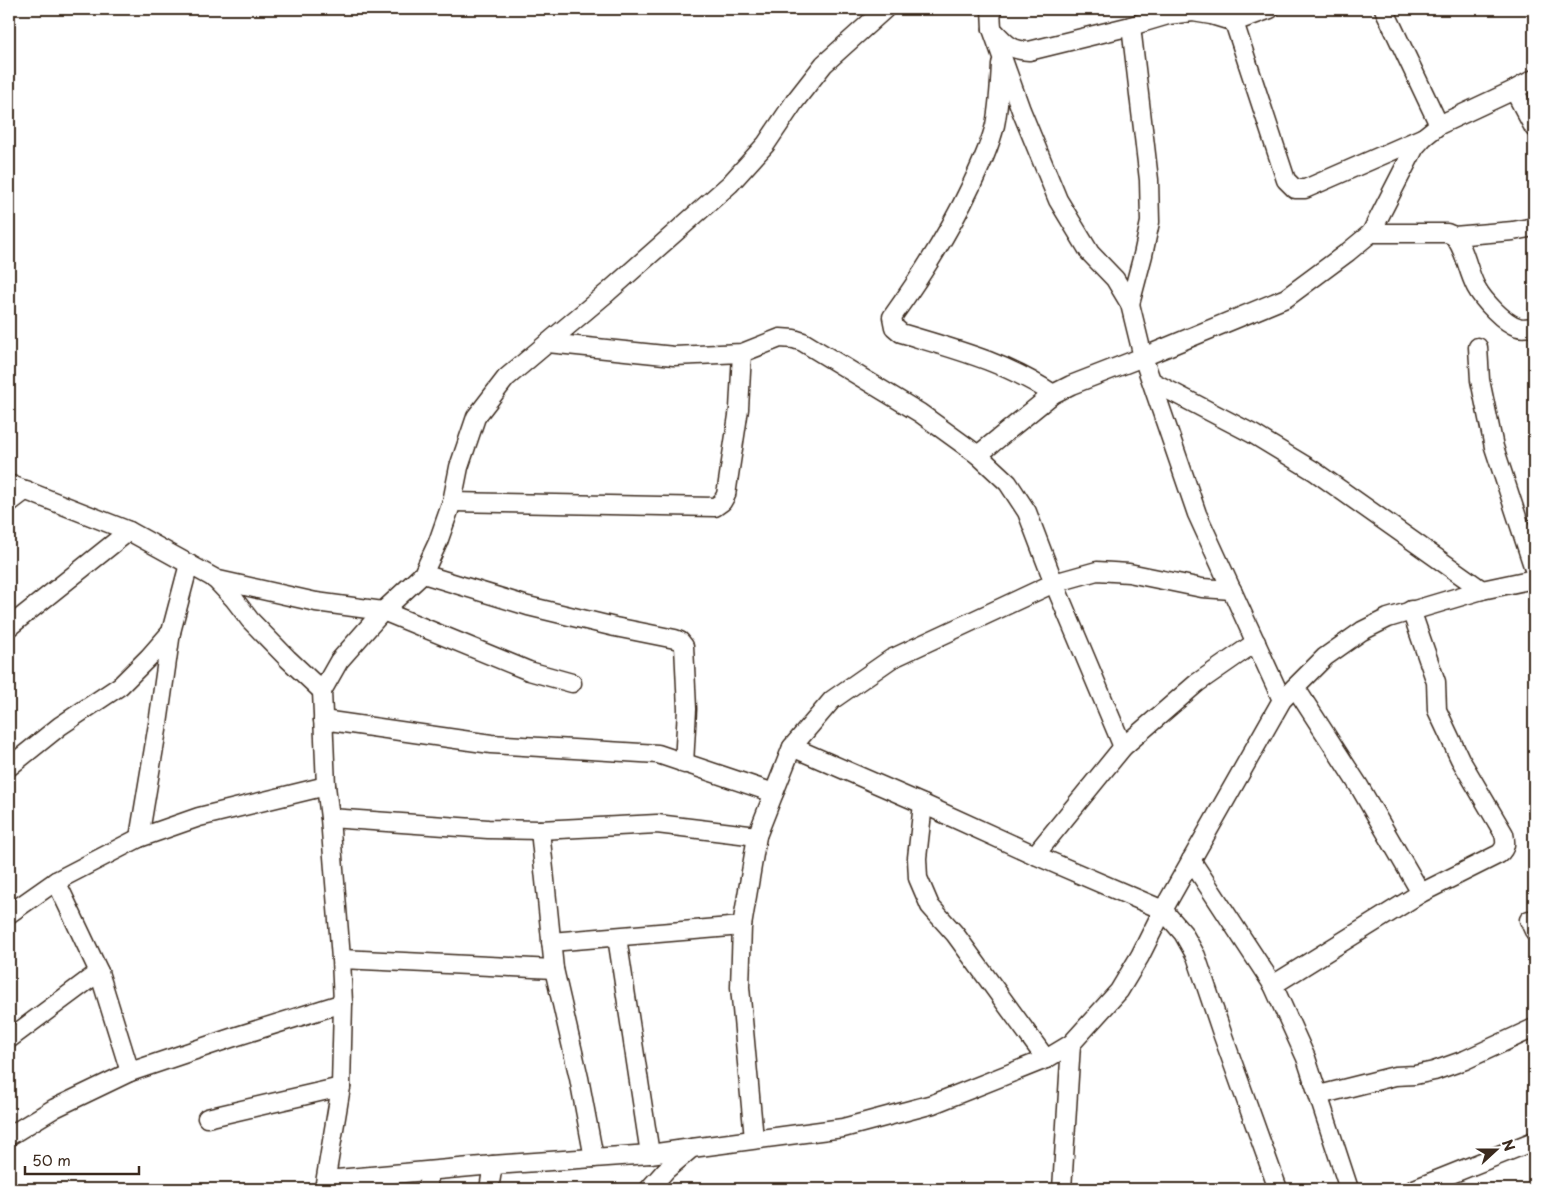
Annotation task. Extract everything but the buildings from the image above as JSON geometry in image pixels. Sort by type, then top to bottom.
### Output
[{"type":"street","points":[[885,9],[824,64],[795,101],[766,144],[730,184],[608,292],[506,378],[476,417],[459,467],[452,502],[438,542],[423,574],[383,612],[339,661],[322,691],[326,786],[343,1003],[342,1088],[325,1185],[430,1171],[650,1154],[843,1128],[924,1106],[1046,1059],[1071,1044],[1118,991],[1140,956],[1191,860],[1289,694],[1325,657],[1362,631],[1388,618],[1482,590],[1534,579]]},
{"type":"street","points":[[991,9],[992,29],[1021,110],[1058,200],[1090,253],[1115,279],[1130,304],[1143,357],[1197,514],[1256,642],[1289,694],[1359,786],[1421,893]]},
{"type":"street","points":[[992,29],[1010,47],[1030,51],[1168,15],[1193,12],[1234,22],[1270,9]]},
{"type":"street","points":[[1384,9],[1439,125]]},
{"type":"street","points":[[1234,22],[1286,180],[1295,189],[1306,189],[1424,137]]},
{"type":"street","points":[[1130,304],[1150,222],[1149,180],[1131,26]]},
{"type":"street","points":[[1002,57],[1000,96],[994,127],[981,164],[957,216],[924,271],[892,317],[894,327],[901,333],[989,360],[1036,382],[1053,394]]},
{"type":"street","points":[[978,455],[1053,394],[1286,298],[1371,233],[1415,148],[1424,137],[1439,125],[1534,79]]},
{"type":"street","points":[[1514,90],[1534,128]]},
{"type":"street","points":[[1371,233],[1447,233],[1454,236],[1513,232],[1534,227]]},
{"type":"street","points":[[1454,236],[1460,244],[1476,286],[1489,304],[1504,320],[1519,328],[1534,327]]},
{"type":"street","points":[[548,343],[674,356],[742,353],[780,338],[794,339],[803,342],[920,413],[978,455],[1008,483],[1027,512],[1054,583],[1122,747]]},
{"type":"street","points":[[1478,347],[1480,380],[1494,447],[1534,569]]},
{"type":"street","points":[[452,502],[716,507],[726,495],[739,409],[742,353]]},
{"type":"street","points":[[1153,382],[1253,434],[1314,471],[1482,590]]},
{"type":"street","points":[[9,484],[129,532],[214,578],[316,602],[383,612],[529,671],[572,683]]},
{"type":"street","points":[[9,502],[26,490]]},
{"type":"street","points":[[9,627],[129,532]]},
{"type":"street","points":[[138,838],[158,724],[171,632],[189,564]]},
{"type":"street","points":[[754,1139],[740,987],[742,926],[757,836],[792,747],[832,700],[891,660],[1054,583],[1097,571],[1129,573],[1202,588],[1232,590]]},
{"type":"street","points":[[423,574],[528,606],[680,641],[684,646],[687,709],[684,764]]},
{"type":"street","points":[[214,578],[234,599],[250,620],[322,691]]},
{"type":"street","points":[[1272,985],[1421,893],[1504,850],[1506,844],[1504,834],[1460,759],[1437,710],[1436,682],[1411,610]]},
{"type":"street","points":[[9,767],[60,726],[120,686],[171,632]]},
{"type":"street","points":[[1035,855],[1122,747],[1197,683],[1256,642]]},
{"type":"street","points":[[323,720],[491,744],[658,754],[774,793]]},
{"type":"street","points":[[792,747],[1163,910],[1183,932],[1196,956],[1222,1036],[1278,1189]]},
{"type":"street","points":[[9,914],[56,881],[138,838],[200,817],[326,786]]},
{"type":"street","points":[[923,804],[917,858],[918,878],[930,906],[955,934],[1046,1059]]},
{"type":"street","points":[[330,818],[488,829],[540,830],[657,824],[757,836]]},
{"type":"street","points":[[540,830],[554,969],[579,1078],[594,1158]]},
{"type":"street","points":[[1191,860],[1272,985],[1306,1058],[1350,1189]]},
{"type":"street","points":[[56,881],[100,972],[130,1072]]},
{"type":"street","points":[[551,942],[742,926]]},
{"type":"street","points":[[617,937],[650,1154]]},
{"type":"street","points":[[341,959],[554,969]]},
{"type":"street","points":[[9,1039],[100,972]]},
{"type":"street","points":[[9,1136],[55,1108],[130,1072],[343,1003]]},
{"type":"street","points":[[1319,1095],[1395,1076],[1415,1076],[1434,1071],[1480,1054],[1534,1028]]},
{"type":"street","points":[[1062,1189],[1071,1044]]},
{"type":"street","points":[[207,1118],[342,1088]]},
{"type":"street","points":[[1419,1189],[1534,1140]]},
{"type":"street","points":[[649,1189],[666,1170],[692,1148]]},
{"type":"street","points":[[489,1189],[493,1165]]},
{"type":"street","points":[[428,1189],[430,1171]]}]
